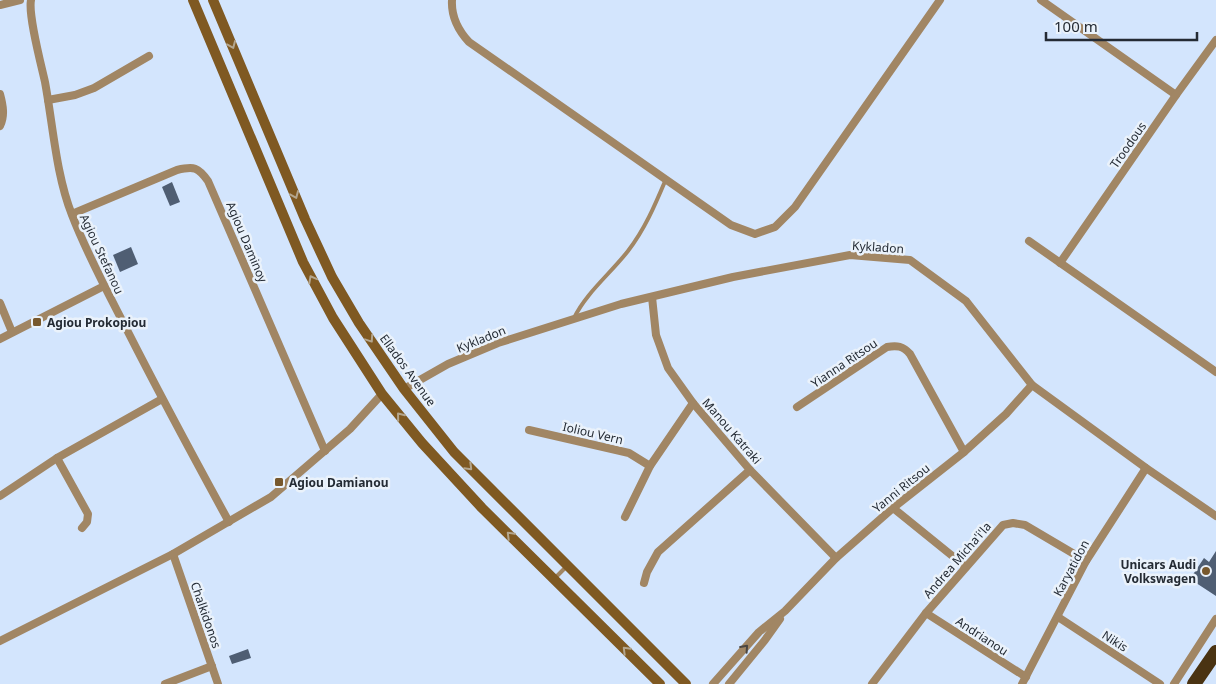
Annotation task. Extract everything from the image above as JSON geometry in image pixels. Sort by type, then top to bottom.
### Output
[{"type":"highway","points":[[1194,684],[1216,652]]},
{"type":"main road","points":[[193,0],[303,262],[333,318],[382,394],[428,450],[482,508],[660,684]]},
{"type":"main road","name":"Ellados Avenue","points":[[213,0],[305,219],[332,277],[359,323],[404,389],[454,452],[686,684]]},
{"type":"street","points":[[0,5],[20,0]]},
{"type":"street","name":"Agiou Stefanou","points":[[31,0],[32,19],[60,169],[72,214],[104,286],[162,399],[229,522]]},
{"type":"street","points":[[452,0],[453,18],[459,31],[469,42],[731,225],[755,234],[775,227],[795,206],[940,0]]},
{"type":"street","points":[[1041,0],[1176,96]]},
{"type":"street","name":"Troodous","points":[[1060,263],[1216,40]]},
{"type":"street","points":[[48,100],[75,95],[94,88],[149,56]]},
{"type":"street","points":[[0,94],[3,102],[3,119],[0,126]]},
{"type":"street","name":"Agiou Daminoy","points":[[72,214],[177,170],[196,168],[202,171],[325,451]]},
{"type":"street","points":[[1029,242],[1216,372]]},
{"type":"street","name":"Kykladon","points":[[404,389],[448,364],[498,343],[621,304],[733,277],[850,255],[910,260],[966,301],[1032,385],[1216,516]]},
{"type":"street","points":[[0,339],[104,286]]},
{"type":"street","name":"Manou Katraki","points":[[652,297],[656,336],[668,368],[692,403],[750,470],[836,558]]},
{"type":"street","points":[[0,303],[12,332]]},
{"type":"street","name":"Yianna Ritsou","points":[[797,407],[887,347],[899,346],[905,348],[910,354],[964,452]]},
{"type":"street","name":"Yanni Ritsou","points":[[729,684],[786,611],[836,558],[893,508],[964,452],[1006,414],[1032,385]]},
{"type":"street","points":[[0,642],[173,554],[271,497],[350,429],[382,394]]},
{"type":"street","points":[[1,492],[162,399]]},
{"type":"street","points":[[625,517],[650,466],[692,403]]},
{"type":"street","name":"Ioliou Vern","points":[[529,430],[630,453],[650,466]]},
{"type":"street","points":[[58,458],[88,514],[82,528]]},
{"type":"street","name":"Karyatidon","points":[[1024,681],[1086,561],[1146,468]]},
{"type":"street","points":[[644,583],[647,572],[658,552],[750,470]]},
{"type":"street","points":[[893,508],[966,568]]},
{"type":"street","name":"Andrea Micha'i'la","points":[[872,684],[926,613],[1003,525],[1013,523],[1025,525],[1086,561]]},
{"type":"street","name":"Chalkidonos","points":[[173,554],[218,684]]},
{"type":"street","name":"Yanni Ritsou","points":[[713,684],[759,632],[786,611]]},
{"type":"street","name":"Andrianou","points":[[926,613],[1024,681]]},
{"type":"street","name":"Nikis","points":[[1058,617],[1160,684]]},
{"type":"street","points":[[1174,684],[1216,619]]},
{"type":"street","points":[[165,684],[212,666]]},
{"type":"lane","points":[[574,319],[581,305],[607,277],[644,228],[666,179]]},
{"type":"lane","points":[[554,579],[567,566]]},
{"type":"building","points":[[172,182],[180,202],[170,206],[162,187]]},
{"type":"building","points":[[131,247],[138,264],[120,272],[113,255]]},
{"type":"building","name":"Unicars Audi Volkswagen","points":[[1216,551],[1216,596],[1190,579],[1204,558],[1209,562]]},
{"type":"building","points":[[248,649],[251,658],[232,664],[229,656]]},
{"type":"place","name":"Agiou Prokopiou","points":[[37,322]]},
{"type":"place","name":"Agiou Damianou","points":[[279,482]]},
{"type":"place","name":"Unicars Audi Volkswagen","points":[[1206,571]]}]
